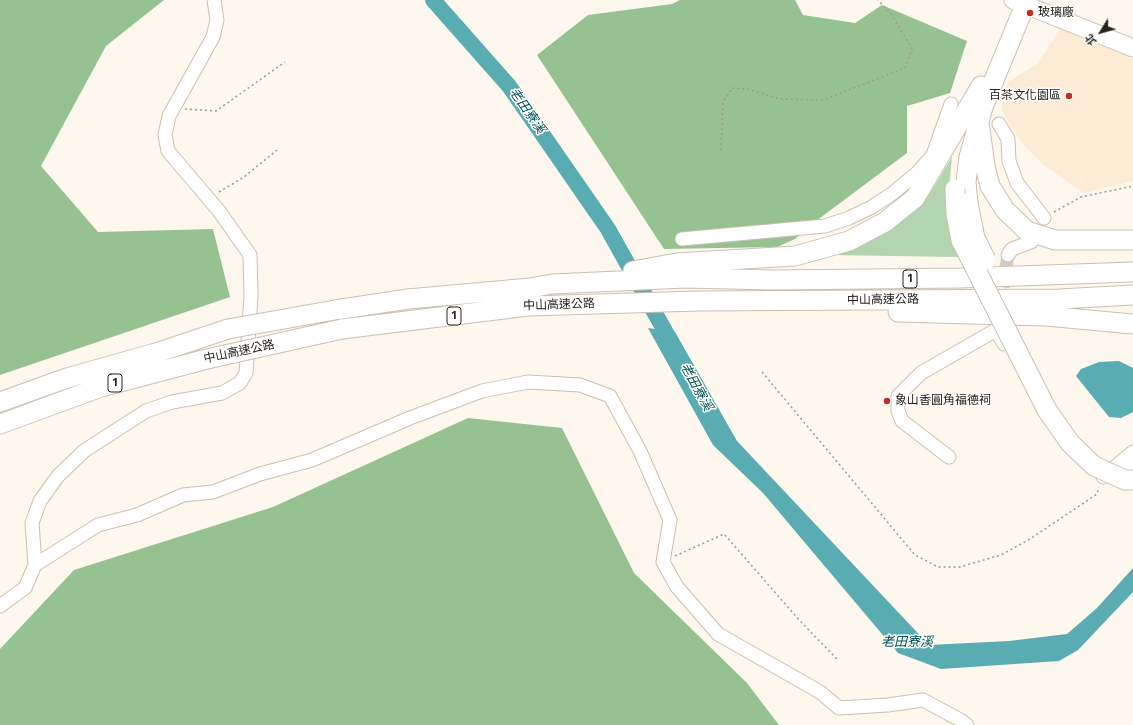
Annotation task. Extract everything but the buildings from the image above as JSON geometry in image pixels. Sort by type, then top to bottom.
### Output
[{"type":"highway","points":[[681,271],[794,256],[850,241],[885,222],[915,198],[981,86],[1019,1]]},
{"type":"highway","points":[[1019,1],[983,107],[969,157],[966,182],[968,203],[975,238],[1060,409],[1076,433],[1096,454],[1127,468],[1133,468]]},
{"type":"highway","points":[[981,86],[960,154],[955,189],[956,214],[961,240],[1047,410],[1070,443],[1094,466],[1125,480],[1133,480]]},
{"type":"highway","points":[[979,122],[985,166],[990,186],[1005,210],[1027,231],[1055,240],[1133,240]]},
{"type":"highway","name":"中山高速公路","points":[[0,402],[67,378],[159,352],[228,329],[408,299],[530,288],[552,284],[681,271],[773,280],[960,278],[1133,272]]},
{"type":"highway","name":"中山高速公路","points":[[0,424],[101,387],[207,359],[342,329],[528,306],[699,301],[1059,299],[1133,295]]},
{"type":"highway","points":[[824,301],[890,311],[1046,316],[1133,324]]},
{"type":"main road","points":[[1044,0],[1133,38]]},
{"type":"main road","points":[[1019,1],[1133,48]]},
{"type":"street","points":[[0,606],[25,588],[35,565],[32,523],[40,501],[58,476],[84,452],[146,412],[172,402],[222,393],[240,382],[246,373],[252,296],[250,255],[245,245],[168,151],[165,135],[169,116],[213,37],[217,20],[214,0]]},
{"type":"street","points":[[682,239],[825,226],[849,218],[872,207],[893,193],[934,155],[951,104]]},
{"type":"street","points":[[999,124],[1008,138],[1009,161],[1017,183],[1044,218]]},
{"type":"street","points":[[1008,255],[1012,249],[1031,242]]},
{"type":"street","points":[[949,457],[902,421],[898,411],[898,396],[921,373],[996,330],[1051,430],[1103,478],[1133,452]]},
{"type":"street","points":[[35,565],[98,525],[137,515],[183,495],[213,492],[260,474],[312,460],[410,418],[482,391],[528,382],[580,385],[610,396],[640,451],[670,520],[663,562],[677,587],[718,634],[820,692],[839,708],[888,705],[923,700],[963,724]]},
{"type":"path","points":[[721,150],[723,102],[732,88],[747,89],[780,99],[823,100],[905,68],[912,49],[892,15],[878,0]]},
{"type":"path","points":[[173,109],[216,111],[285,62]]},
{"type":"path","points":[[208,199],[244,177],[277,150]]},
{"type":"path","points":[[1044,218],[1081,197],[1133,186]]},
{"type":"path","points":[[762,372],[915,555],[938,567],[960,567],[1001,555],[1030,539],[1097,494]]},
{"type":"path","points":[[663,562],[724,534],[801,622],[838,660]]},
{"type":"shaded area","name":"百茶文化園區","points":[[1063,25],[1133,55],[1133,181],[1084,193],[1042,164],[1018,138],[1001,109],[1008,82],[1038,63]]},
{"type":"green space","points":[[0,0],[164,0],[106,46],[41,166],[98,232],[213,229],[230,297],[0,375]]},
{"type":"green space","points":[[680,0],[795,0],[803,15],[855,23],[882,5],[967,41],[950,93],[907,106],[907,153],[820,218],[795,239],[777,247],[664,249],[537,55],[588,15],[672,4]]},
{"type":"green space","points":[[952,157],[948,197],[959,257],[830,255],[881,235],[927,198]]},
{"type":"green space","points":[[468,418],[562,428],[634,573],[747,683],[779,725],[0,725],[0,649],[74,570],[273,507]]},
{"type":"water","name":"老田寮溪","points":[[648,328],[675,332],[737,441],[929,645],[1009,641],[1067,634],[1097,608],[1133,568],[1133,592],[1078,650],[1059,661],[941,669],[898,653],[763,493],[713,445]]},
{"type":"water","points":[[1119,361],[1133,368],[1133,412],[1121,418],[1109,417],[1076,376],[1081,369],[1099,362]]},
{"type":"waterway","name":"老田寮溪","points":[[433,0],[509,86],[608,229],[675,349]]},
{"type":"tunnel","points":[[1000,306],[1008,255]]},
{"type":"place","name":"玻璃廠","points":[[1030,13]]},
{"type":"place","name":"百茶文化園區","points":[[1069,96]]},
{"type":"place","name":"象山香圓角福德祠","points":[[887,401]]}]
